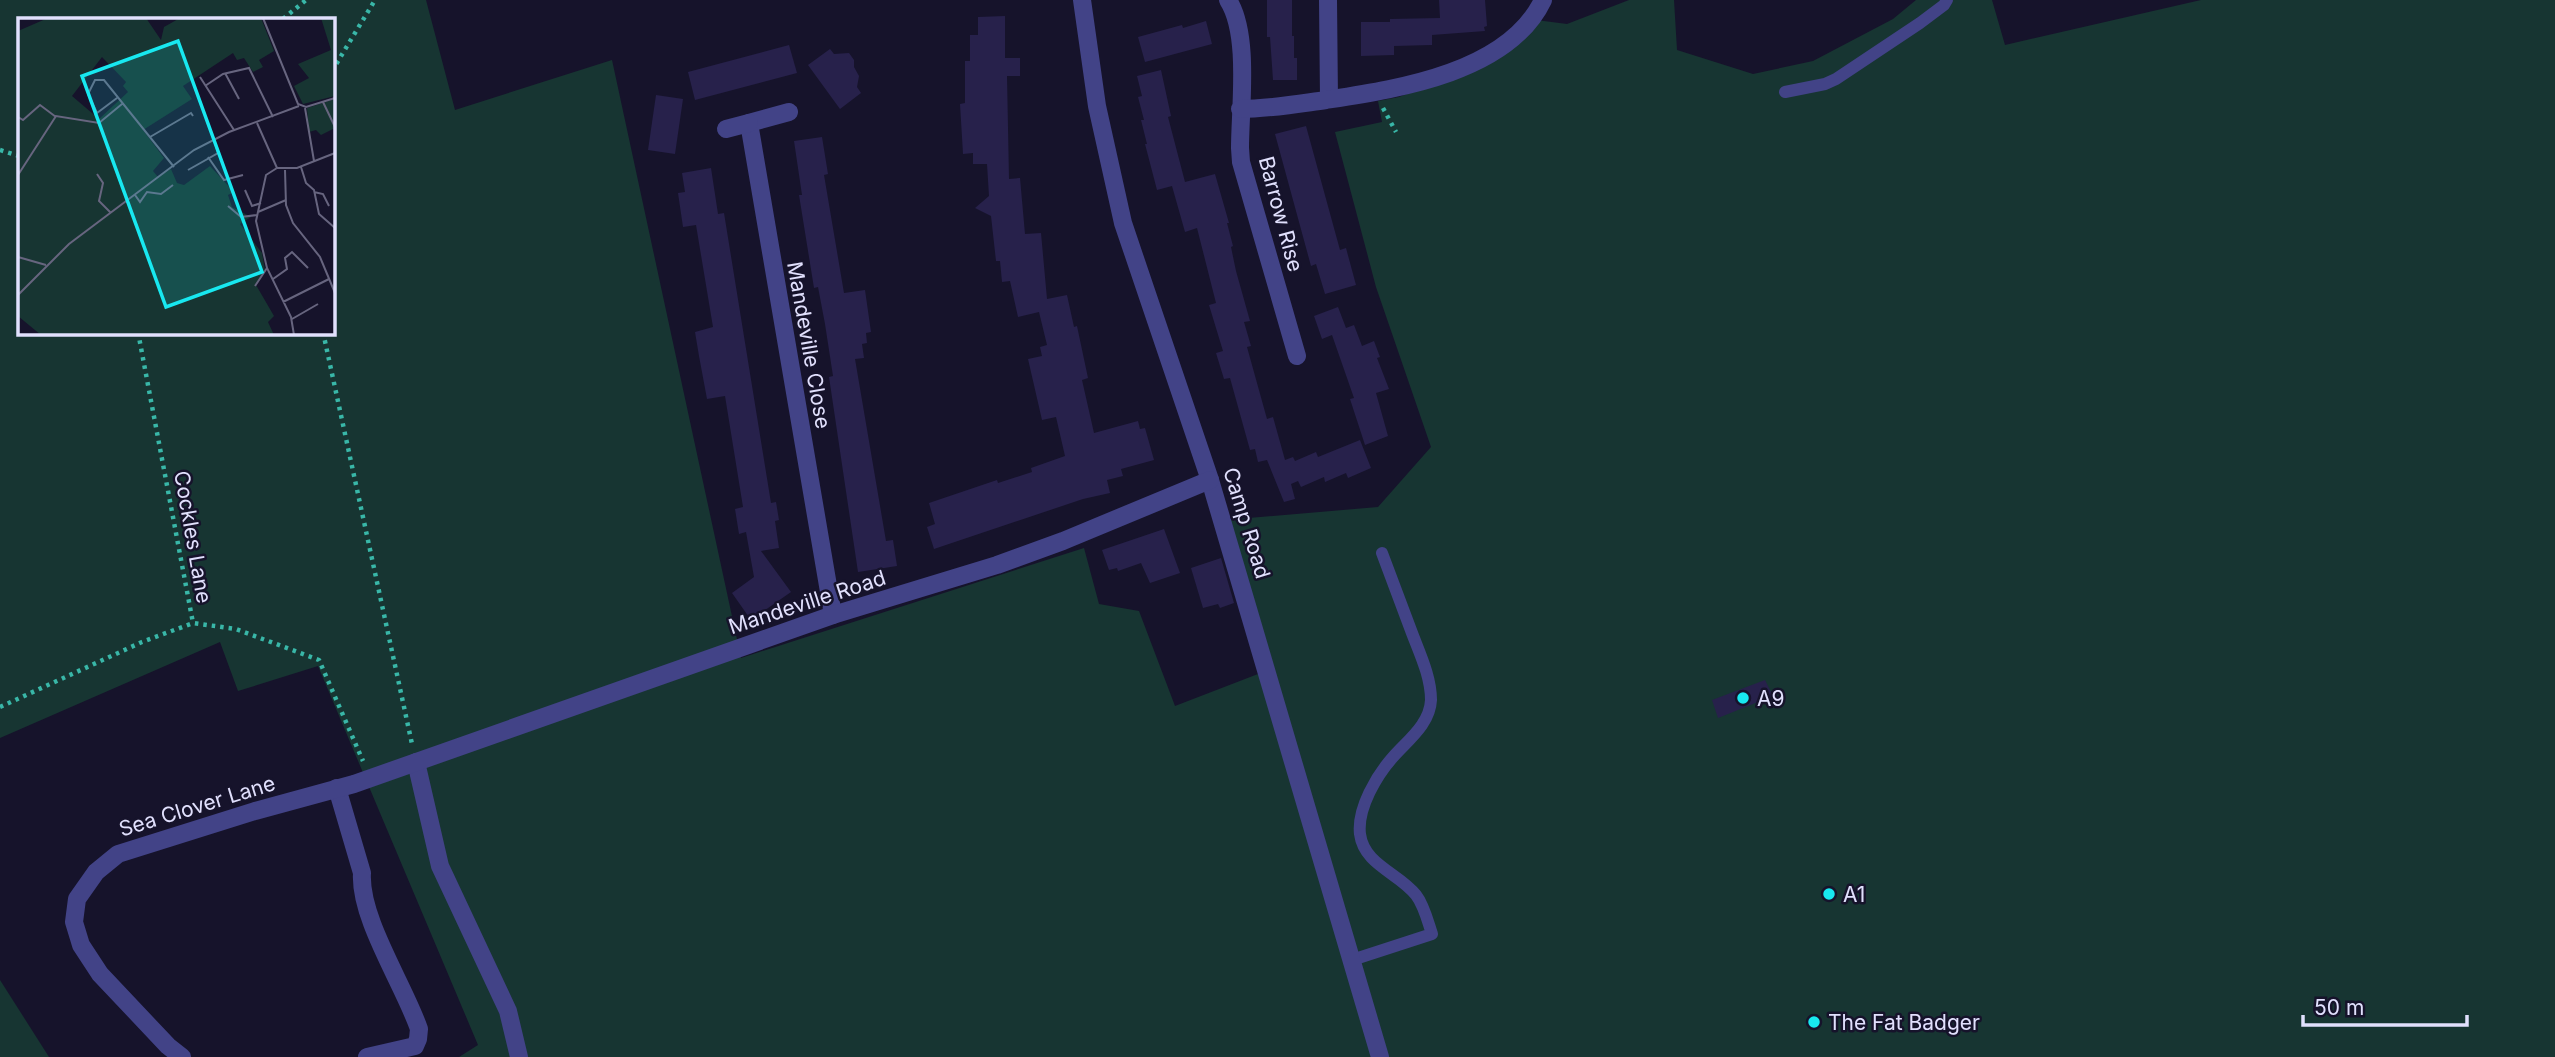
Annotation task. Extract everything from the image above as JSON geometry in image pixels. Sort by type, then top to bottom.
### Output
[{"type":"street","name":"Camp Road","points":[[1082,0],[1097,106],[1123,223],[1210,480],[1380,1057]]},
{"type":"street","name":"Barrow Rise","points":[[1228,0],[1235,11],[1241,35],[1240,148],[1244,176],[1297,356]]},
{"type":"street","points":[[1328,0],[1329,99]]},
{"type":"street","points":[[1240,109],[1265,109],[1375,93],[1426,82],[1505,45],[1527,24],[1542,0]]},
{"type":"street","points":[[726,129],[789,112]]},
{"type":"street","name":"Mandeville Close","points":[[749,123],[833,615]]},
{"type":"street","name":"Mandeville Road","points":[[416,762],[833,615],[998,565],[1210,480]]},
{"type":"street","points":[[416,762],[440,866],[508,1011],[519,1057]]},
{"type":"street","name":"Sea Clover Lane","points":[[182,1057],[168,1046],[100,974],[81,945],[74,922],[77,899],[96,872],[118,854],[416,762]]},
{"type":"street","points":[[337,788],[362,873],[361,887],[391,967],[419,1029],[415,1046],[367,1057]]},
{"type":"lane","points":[[1785,92],[1825,84],[1836,79],[1920,23],[1947,0]]},
{"type":"lane","points":[[1352,960],[1432,934],[1418,897],[1406,884],[1373,860],[1364,848],[1360,834],[1360,822],[1376,780],[1391,758],[1427,718],[1431,700],[1427,674],[1382,553]]},
{"type":"path","points":[[284,18],[306,0]]},
{"type":"path","points":[[334,68],[375,0]]},
{"type":"path","points":[[1375,93],[1396,132]]},
{"type":"path","points":[[0,149],[18,156]]},
{"type":"path","name":"Cockles Lane","points":[[0,707],[142,642],[192,623],[138,334]]},
{"type":"path","points":[[323,334],[416,762]]},
{"type":"path","points":[[192,623],[236,629],[319,660],[370,778]]},
{"type":"green space","points":[[0,0],[426,0],[455,110],[612,60],[741,658],[1084,548],[1099,604],[1139,611],[1175,706],[1258,674],[1264,649],[1225,520],[1378,507],[1431,447],[1376,287],[1335,132],[1382,122],[1378,101],[1399,97],[1441,81],[1536,20],[1567,24],[1629,0],[1674,0],[1677,50],[1753,74],[1813,61],[1893,19],[1916,0],[1992,0],[2005,45],[2201,0],[2555,0],[2555,1057],[459,1057],[478,1045],[318,666],[238,691],[220,642],[0,738]]},
{"type":"green space","points":[[0,980],[49,1057],[0,1057]]},
{"type":"building","points":[[1267,0],[1292,0],[1292,36],[1294,58],[1297,58],[1297,80],[1273,80],[1270,37],[1267,37]]},
{"type":"building","points":[[1439,0],[1485,0],[1485,31],[1432,35],[1432,45],[1394,46],[1394,55],[1361,56],[1361,22],[1440,18]]},
{"type":"building","points":[[1005,16],[1005,58],[1020,58],[1020,76],[1007,76],[1009,179],[1020,178],[1025,234],[1041,233],[1047,299],[1067,295],[1088,378],[1082,380],[1094,433],[1138,421],[1140,429],[1145,428],[1154,460],[1121,469],[1123,476],[1107,480],[1110,493],[1083,499],[934,549],[927,527],[935,524],[929,503],[997,480],[998,483],[1032,472],[1031,468],[1065,456],[1056,417],[1042,420],[1028,359],[1042,356],[1040,347],[1047,345],[1039,312],[1018,317],[1010,281],[1002,282],[1000,261],[996,261],[991,216],[975,208],[989,196],[987,164],[973,164],[973,153],[963,154],[960,104],[965,103],[965,61],[970,61],[970,35],[978,35],[978,17]]},
{"type":"building","points":[[1206,21],[1212,44],[1145,62],[1138,37]]},
{"type":"building","points":[[789,45],[797,73],[695,100],[688,72]]},
{"type":"building","points":[[830,49],[834,54],[849,53],[859,76],[857,87],[861,93],[840,109],[808,65]]},
{"type":"building","points":[[1161,70],[1171,116],[1168,117],[1185,182],[1215,174],[1229,223],[1236,271],[1250,321],[1244,322],[1251,346],[1247,347],[1267,419],[1273,417],[1285,460],[1293,457],[1295,461],[1316,452],[1318,457],[1360,440],[1371,468],[1348,478],[1346,473],[1325,482],[1324,477],[1301,487],[1298,481],[1291,484],[1295,499],[1284,502],[1267,460],[1258,462],[1255,449],[1250,450],[1230,378],[1224,379],[1216,353],[1223,351],[1209,305],[1216,303],[1197,228],[1185,232],[1172,186],[1157,190],[1145,144],[1141,120],[1144,120],[1138,97],[1142,96],[1137,76]]},
{"type":"building","points":[[656,95],[683,99],[675,154],[648,150]]},
{"type":"building","points":[[1306,126],[1340,250],[1346,248],[1356,285],[1325,294],[1316,264],[1311,266],[1275,134]]},
{"type":"building","points":[[822,137],[828,174],[824,175],[844,293],[865,290],[871,332],[866,333],[867,343],[862,344],[864,358],[855,359],[886,541],[893,540],[897,566],[858,572],[829,377],[833,376],[818,287],[814,288],[799,195],[802,195],[794,141]]},
{"type":"building","points":[[711,168],[718,214],[724,213],[771,503],[776,502],[779,520],[775,521],[779,548],[761,551],[791,592],[751,620],[732,593],[754,577],[746,532],[739,534],[735,509],[743,507],[725,396],[707,399],[695,332],[713,327],[696,225],[683,227],[678,193],[685,192],[682,173]]},
{"type":"building","points":[[1338,307],[1346,328],[1354,325],[1362,346],[1374,341],[1380,357],[1377,358],[1389,389],[1376,393],[1388,436],[1365,445],[1350,399],[1354,398],[1332,335],[1322,339],[1314,316]]},
{"type":"building","points":[[1164,529],[1180,573],[1150,583],[1141,563],[1118,571],[1117,568],[1109,570],[1102,550]]},
{"type":"building","points":[[1221,558],[1234,603],[1220,608],[1218,604],[1203,608],[1191,568]]},
{"type":"building","name":"A9","points":[[1765,680],[1773,696],[1718,718],[1712,700]]},
{"type":"place","name":"A9","points":[[1743,698]]},
{"type":"place","name":"A1","points":[[1829,894]]},
{"type":"place","name":"The Fat Badger","points":[[1814,1022]]}]
